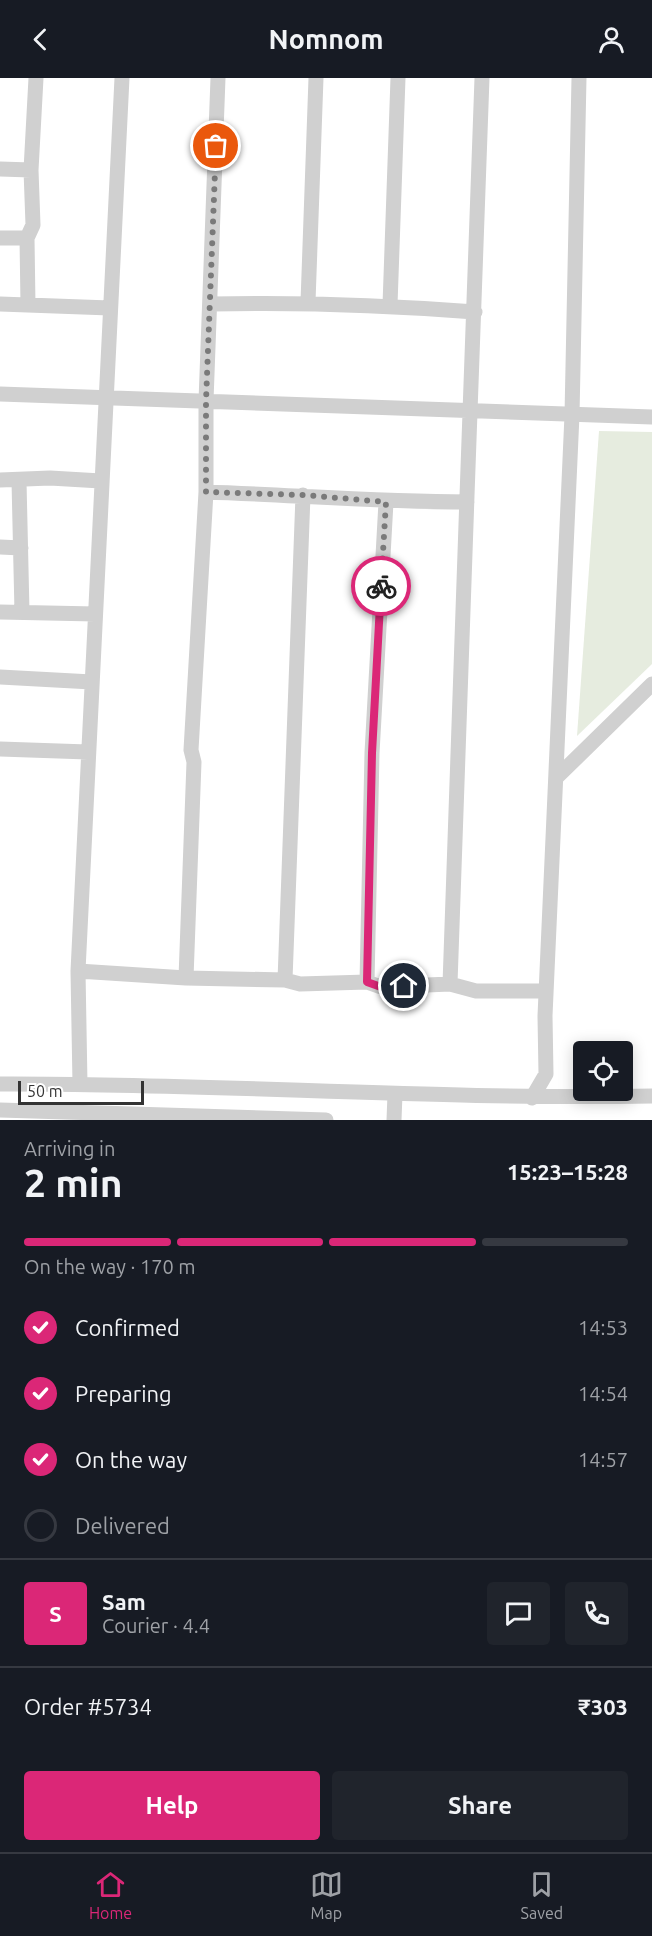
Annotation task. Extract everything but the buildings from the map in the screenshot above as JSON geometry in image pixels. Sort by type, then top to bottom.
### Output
[{"type":"street","points":[[28,305],[27,238],[33,225],[31,170],[36,78]]},
{"type":"street","points":[[81,1084],[78,971],[122,78]]},
{"type":"street","points":[[186,978],[195,762],[192,750],[206,492],[206,401],[218,78]]},
{"type":"street","points":[[308,302],[316,78]]},
{"type":"street","points":[[390,305],[398,78]]},
{"type":"street","points":[[450,984],[457,695],[475,312],[482,78]]},
{"type":"street","points":[[532,1098],[546,1074],[546,991],[572,415],[579,78]]},
{"type":"street","points":[[0,169],[31,170]]},
{"type":"street","points":[[0,238],[27,238]]},
{"type":"street","points":[[211,304],[308,302],[390,305],[475,312]]},
{"type":"street","points":[[0,304],[110,308]]},
{"type":"street","points":[[0,394],[652,417]]},
{"type":"street","points":[[0,480],[50,478],[101,481]]},
{"type":"street","points":[[19,481],[22,612]]},
{"type":"street","points":[[206,492],[303,495],[386,502],[467,502]]},
{"type":"street","points":[[285,980],[303,495]]},
{"type":"street","points":[[367,982],[372,753],[386,502]]},
{"type":"street","points":[[0,547],[21,548]]},
{"type":"street","points":[[0,612],[95,614]]},
{"type":"street","points":[[0,676],[92,682]]},
{"type":"street","points":[[556,778],[652,684]]},
{"type":"street","points":[[0,749],[88,752]]},
{"type":"street","points":[[78,971],[186,978],[285,980],[300,984],[367,982],[381,987],[450,984],[476,991],[546,991]]},
{"type":"street","points":[[0,1084],[81,1084],[532,1098],[652,1096]]},
{"type":"street","points":[[394,1120],[395,1094]]},
{"type":"street","points":[[0,1110],[326,1120]]},
{"type":"shaded area","points":[[599,431],[652,432],[652,664],[577,736]]},
{"type":"way so far","points":[[216,146],[208,401],[206,401],[206,492],[303,495],[386,502],[381,586]]},
{"type":"route","points":[[381,586],[372,753],[367,982],[381,987],[404,986]]}]
